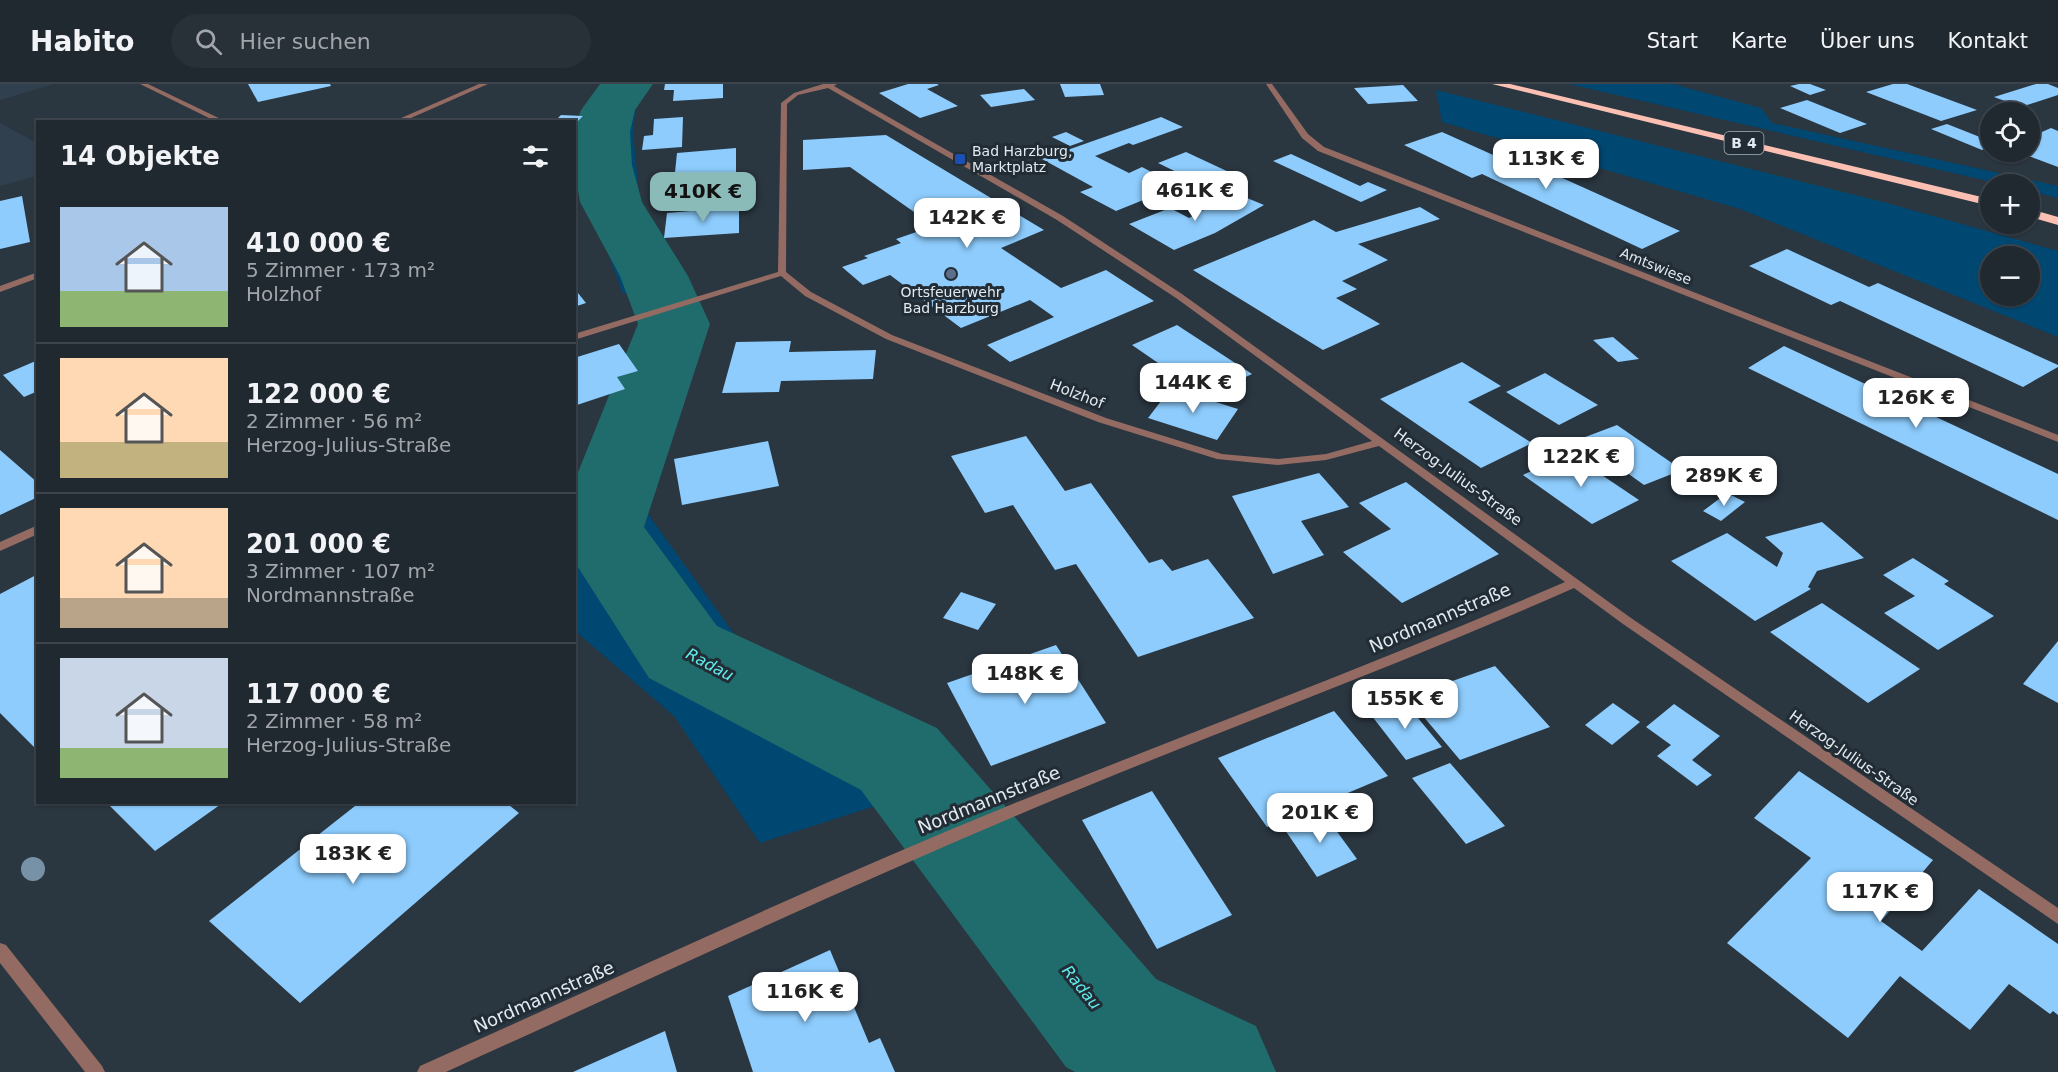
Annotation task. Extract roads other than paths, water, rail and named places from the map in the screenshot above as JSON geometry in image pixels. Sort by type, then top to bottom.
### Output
[{"type":"highway","name":"B 4","points":[[1497,84],[1980,201]]},
{"type":"highway","points":[[2040,216],[2058,221]]},
{"type":"street","points":[[143,84],[220,120]]},
{"type":"street","points":[[400,120],[485,84]]},
{"type":"street","points":[[576,337],[782,273],[781,146],[784,103],[796,94],[830,84]]},
{"type":"street","name":"Herzog-Julius-Straße","points":[[830,84],[1070,225],[1179,296],[1575,583],[2058,918]]},
{"type":"street","name":"Amtswiese","points":[[1269,84],[1305,136],[1321,149],[2058,440]]},
{"type":"street","name":"Holzhof","points":[[782,273],[808,294],[889,337],[1102,420],[1221,457],[1258,461],[1290,461],[1326,457],[1382,442]]},
{"type":"street","points":[[0,289],[36,275]]},
{"type":"street","points":[[0,547],[36,530]]},
{"type":"street","name":"Nordmannstraße","points":[[426,1072],[906,856],[1024,806],[1476,626],[1575,583]]},
{"type":"street","points":[[0,950],[96,1072]]},
{"type":"waterway","name":"Radau","points":[[627,84],[608,110],[602,132],[603,165],[611,202],[654,276],[674,324],[599,530],[683,652],[899,759],[1111,1023],[1210,1072]]},
{"type":"place","name":"Bad Harzburg, Marktplatz","points":[[960,159]]},
{"type":"place","name":"Ortsfeuerwehr Bad Harzburg","points":[[951,274]]}]
